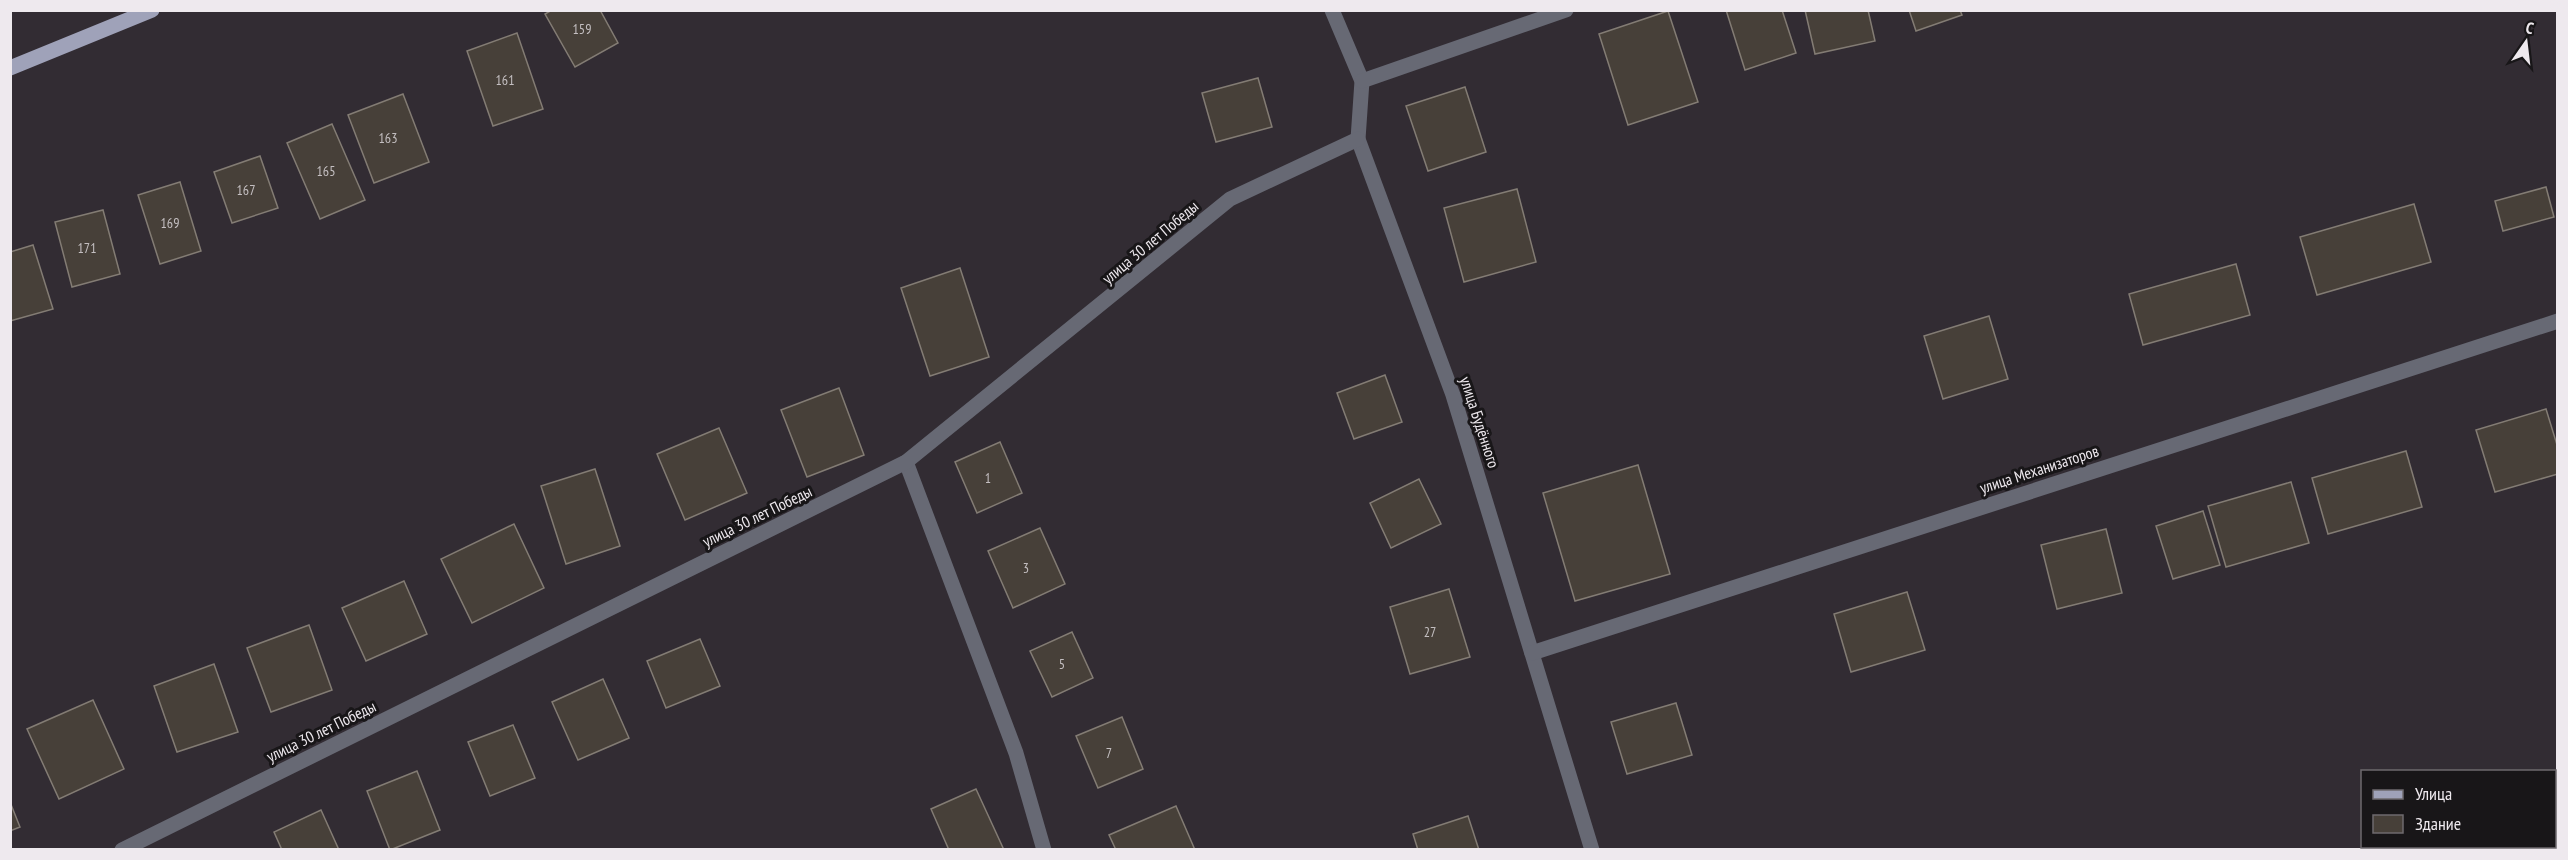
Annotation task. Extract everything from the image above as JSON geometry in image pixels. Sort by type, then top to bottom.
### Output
[{"type":"main road","points":[[10,68],[152,10]]},
{"type":"street","name":"улица Будённого","points":[[1332,10],[1362,81],[1358,139],[1453,395],[1592,849]]},
{"type":"street","points":[[1362,81],[1566,10]]},
{"type":"street","name":"улица 30 лет Победы","points":[[122,849],[906,462],[1230,199],[1358,139]]},
{"type":"street","name":"улица Механизаторов","points":[[1532,653],[2558,321]]},
{"type":"street","points":[[906,462],[1016,753],[1044,849]]},
{"type":"building","points":[[552,10],[600,10],[618,43],[575,67],[545,14]]},
{"type":"building","points":[[1726,10],[1782,10],[1796,53],[1745,70]]},
{"type":"building","points":[[1805,10],[1868,10],[1875,41],[1815,54]]},
{"type":"building","points":[[1909,10],[1960,10],[1962,15],[1916,31]]},
{"type":"building","points":[[1668,11],[1698,102],[1628,125],[1599,34]]},
{"type":"building","points":[[517,33],[543,109],[493,126],[467,51]]},
{"type":"building","points":[[1258,78],[1272,127],[1216,142],[1202,93]]},
{"type":"building","points":[[1465,87],[1486,152],[1428,171],[1406,106]]},
{"type":"building","points":[[403,94],[429,162],[374,183],[348,115]]},
{"type":"building","points":[[332,124],[365,200],[320,219],[287,143]]},
{"type":"building","points":[[260,156],[278,208],[232,223],[214,172]]},
{"type":"building","points":[[180,182],[201,251],[160,264],[138,195]]},
{"type":"building","points":[[2546,187],[2554,217],[2503,231],[2495,201]]},
{"type":"building","points":[[1517,189],[1536,262],[1464,282],[1444,208]]},
{"type":"building","points":[[2414,204],[2431,262],[2317,295],[2300,237]]},
{"type":"building","points":[[103,210],[120,274],[72,287],[55,222]]},
{"type":"building","points":[[33,245],[53,309],[10,321],[10,252]]},
{"type":"building","points":[[2236,264],[2250,315],[2143,345],[2129,294]]},
{"type":"building","points":[[960,268],[989,357],[930,376],[901,288]]},
{"type":"building","points":[[1989,316],[2008,379],[1943,399],[1924,336]]},
{"type":"building","points":[[1385,375],[1402,422],[1354,439],[1337,393]]},
{"type":"building","points":[[839,388],[864,455],[807,477],[781,410]]},
{"type":"building","points":[[2546,409],[2558,448],[2558,474],[2495,492],[2476,430]]},
{"type":"building","points":[[719,428],[747,493],[685,520],[657,454]]},
{"type":"building","points":[[1000,442],[1022,493],[977,513],[955,462]]},
{"type":"building","points":[[2406,451],[2422,507],[2328,534],[2312,478]]},
{"type":"building","points":[[1638,465],[1670,574],[1575,601],[1543,493]]},
{"type":"building","points":[[595,469],[620,546],[566,564],[541,486]]},
{"type":"building","points":[[1419,479],[1441,524],[1391,548],[1370,503]]},
{"type":"building","points":[[2291,482],[2309,543],[2226,567],[2208,506]]},
{"type":"building","points":[[2203,511],[2220,565],[2173,579],[2156,526]]},
{"type":"building","points":[[514,524],[544,588],[472,623],[441,559]]},
{"type":"building","points":[[1040,528],[1065,584],[1013,608],[988,551]]},
{"type":"building","points":[[2106,529],[2122,593],[2057,609],[2041,545]]},
{"type":"building","points":[[404,581],[427,634],[366,661],[342,608]]},
{"type":"building","points":[[1449,589],[1470,657],[1410,674],[1390,607]]},
{"type":"building","points":[[1907,592],[1925,650],[1851,672],[1834,614]]},
{"type":"building","points":[[309,625],[332,690],[271,712],[247,648]]},
{"type":"building","points":[[1072,632],[1093,678],[1052,697],[1030,651]]},
{"type":"building","points":[[700,639],[720,686],[666,708],[647,661]]},
{"type":"building","points":[[214,664],[238,732],[177,752],[154,686]]},
{"type":"building","points":[[603,679],[629,738],[578,760],[552,702]]},
{"type":"building","points":[[93,700],[124,769],[59,799],[27,729]]},
{"type":"building","points":[[1676,703],[1692,755],[1627,774],[1611,722]]},
{"type":"building","points":[[1122,717],[1143,769],[1098,788],[1076,736]]},
{"type":"building","points":[[513,725],[535,778],[490,796],[468,742]]},
{"type":"building","points":[[417,771],[440,830],[390,850],[367,791]]},
{"type":"building","points":[[976,789],[1004,850],[949,850],[931,809]]},
{"type":"building","points":[[10,802],[20,827],[10,831]]},
{"type":"building","points":[[1176,806],[1195,850],[1116,850],[1109,835]]},
{"type":"building","points":[[321,810],[339,850],[282,850],[274,832]]},
{"type":"building","points":[[1468,816],[1479,850],[1418,850],[1413,834]]}]
